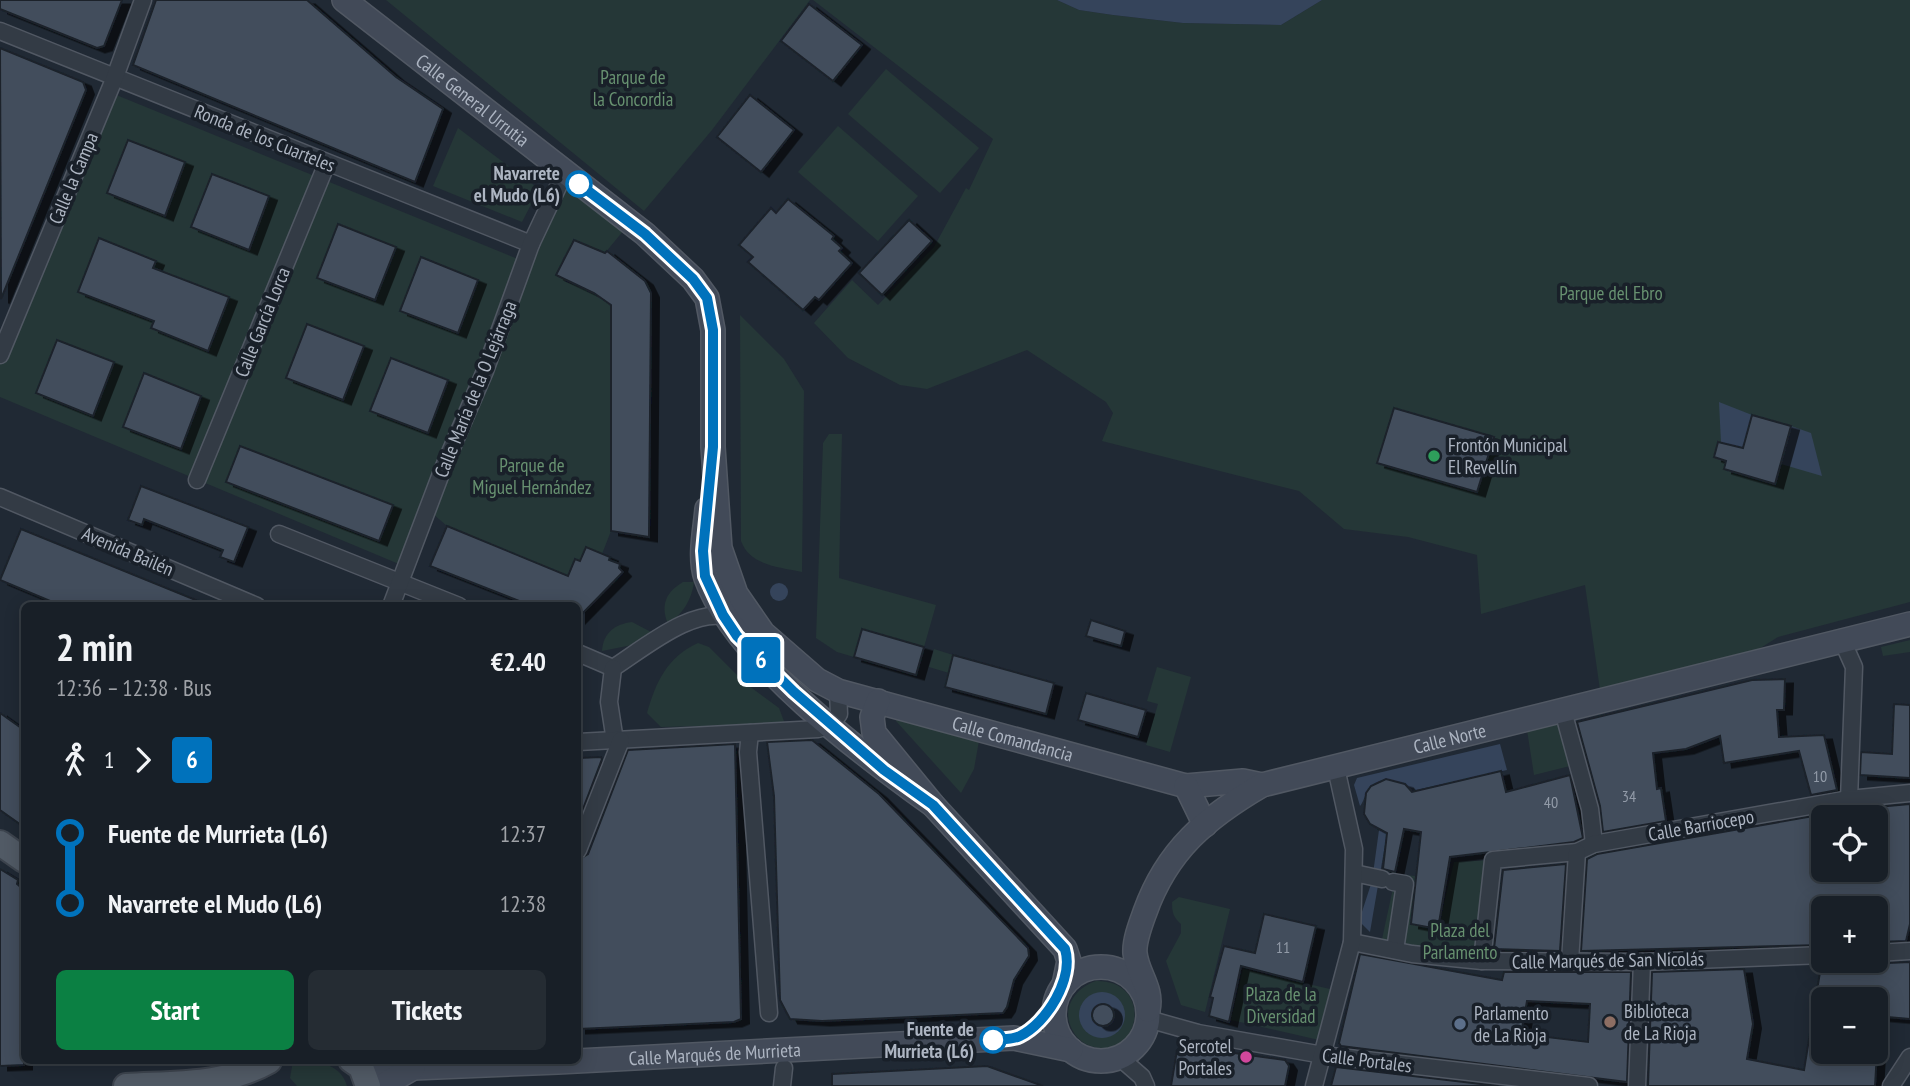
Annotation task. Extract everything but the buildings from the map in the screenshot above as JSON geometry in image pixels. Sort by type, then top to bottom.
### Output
[{"type":"main road","name":"Calle General Urrutia","points":[[344,0],[564,174],[645,234],[693,279],[707,298],[713,330],[713,447],[720,548],[736,594],[762,632],[817,680],[838,691]]},
{"type":"main road","name":"Calle General Urrutia","points":[[713,447],[703,551],[705,576],[723,615],[737,636],[831,725],[884,770],[933,805]]},
{"type":"main road","name":"Calle Norte","points":[[1148,1014],[1149,991],[1135,953],[1142,921],[1161,872],[1174,853],[1205,825],[1226,807],[1262,785],[1563,711],[1841,638],[1910,624]]},
{"type":"main road","name":"Calle Comandancia","points":[[838,691],[1186,786],[1243,781],[1262,785]]},
{"type":"main road","points":[[878,701],[872,717],[874,733],[933,805],[1065,949],[1069,961],[1060,991],[1055,1026],[1062,1042],[1071,1050],[1099,1061],[1119,1057],[1138,1042],[1148,1014],[1138,985],[1116,970],[1092,968],[1071,977],[1060,991],[1024,1034],[1014,1038]]},
{"type":"main road","points":[[1186,786],[1205,825]]},
{"type":"main road","points":[[0,843],[21,858]]},
{"type":"main road","name":"Calle Marqués de Murrieta","points":[[581,1059],[1014,1038],[1071,1050]]},
{"type":"main road","points":[[222,1080],[235,1064]]},
{"type":"main road","points":[[126,1086],[222,1080],[251,1072],[264,1064]]},
{"type":"main road","points":[[269,1064],[267,1075],[274,1086]]},
{"type":"main road","name":"Calle Marqués de Murrieta","points":[[360,1071],[476,1064]]},
{"type":"main road","name":"Calle Marqués de Murrieta","points":[[382,1086],[413,1068]]},
{"type":"main road","points":[[222,1080],[259,1086]]},
{"type":"street","name":"Calle la Campa","points":[[0,355],[115,77],[143,0]]},
{"type":"street","name":"Ronda de los Cuarteles","points":[[0,31],[531,244]]},
{"type":"street","name":"Calle García Lorca","points":[[197,480],[327,163]]},
{"type":"street","name":"Calle María de la O Lejárraga","points":[[392,602],[442,471],[485,371],[531,244],[564,174]]},
{"type":"street","name":"Avenida Bailén","points":[[0,497],[248,602]]},
{"type":"street","points":[[279,534],[449,602]]},
{"type":"street","points":[[696,617],[702,600],[705,576]]},
{"type":"street","points":[[581,742],[791,732],[831,725],[839,714],[838,691],[798,676],[749,629],[723,615],[696,617],[613,668]]},
{"type":"street","points":[[1841,638],[1854,667],[1849,799]]},
{"type":"street","points":[[581,654],[613,668]]},
{"type":"street","points":[[581,841],[618,741],[609,702],[613,668]]},
{"type":"street","points":[[1563,711],[1590,809],[1594,844]]},
{"type":"street","points":[[750,733],[748,752],[769,1013]]},
{"type":"street","points":[[1314,1086],[1352,942],[1354,849],[1336,768]]},
{"type":"street","name":"Calle Barriocepo","points":[[1482,961],[1493,860],[1577,852],[1594,844],[1849,799],[1910,793]]},
{"type":"street","points":[[1570,961],[1577,852]]},
{"type":"street","points":[[1354,873],[1405,884],[1395,950]]},
{"type":"street","name":"Calle Marqués de San Nicolás","points":[[1352,942],[1482,961],[1642,962],[1811,956]]},
{"type":"street","points":[[1888,952],[1910,951]]},
{"type":"street","points":[[1637,1086],[1642,962]]},
{"type":"street","name":"Calle Portales","points":[[1148,1014],[1178,1028],[1323,1055],[1589,1086]]},
{"type":"street","points":[[1119,1057],[1142,1077],[1146,1086]]},
{"type":"street","points":[[1891,1086],[1910,1057]]},
{"type":"street","points":[[782,1086],[784,1068]]},
{"type":"green space","name":"Parque de la Concordia","points":[[386,0],[810,0],[712,130],[644,211]]},
{"type":"green space","name":"Parque del Ebro","points":[[813,0],[1057,0],[1079,10],[1183,23],[1281,25],[1322,0],[1910,0],[1910,602],[1778,637],[1754,652],[1600,690],[1585,585],[1481,614],[1477,555],[1408,537],[1344,529],[1299,491],[1102,441],[1113,413],[1106,402],[1027,350],[927,389],[900,385],[848,358],[814,323],[852,280],[878,305],[934,247],[966,188],[969,190],[993,139]]},
{"type":"green space","points":[[886,69],[979,148],[940,193],[848,114]]},
{"type":"green space","points":[[109,92],[525,262],[406,567],[0,397],[0,354]]},
{"type":"green space","points":[[838,126],[918,196],[878,241],[798,172]]},
{"type":"green space","points":[[458,128],[539,189],[522,222],[433,186]]},
{"type":"green space","name":"Parque de Miguel Hernández","points":[[565,185],[624,230],[605,253],[564,257],[557,275],[565,278],[564,281],[594,293],[611,305],[611,531],[602,554],[586,547],[580,561],[576,559],[568,576],[447,526],[432,513]]},
{"type":"green space","points":[[740,315],[784,359],[804,391],[802,572],[775,567],[758,560],[751,556],[741,541]]},
{"type":"green space","points":[[829,434],[842,434],[839,578],[936,605],[924,647],[862,629],[854,657],[837,652],[816,638],[823,443]]},
{"type":"green space","points":[[683,582],[694,582],[691,594],[686,606],[668,624],[666,600],[672,590]]},
{"type":"green space","points":[[632,622],[653,633],[632,645],[602,651],[607,634],[620,625]]},
{"type":"green space","points":[[1910,640],[1910,652],[1883,656],[1881,647]]},
{"type":"green space","points":[[698,643],[709,647],[745,683],[779,708],[785,724],[661,727],[647,713],[654,691],[664,672],[678,655]]},
{"type":"green space","points":[[934,649],[953,655],[949,673],[929,667]]},
{"type":"green space","points":[[1157,667],[1191,677],[1170,752],[1146,745],[1158,704],[1147,701]]},
{"type":"green space","points":[[897,717],[980,735],[974,769],[961,793],[896,721]]},
{"type":"green space","points":[[1560,721],[1574,765],[1534,775],[1527,730]]},
{"type":"green space","name":"Plaza del Parlamento","points":[[1493,860],[1481,970],[1379,953],[1396,874],[1415,876],[1411,924],[1438,929],[1454,862]]},
{"type":"green space","points":[[1179,897],[1230,909],[1205,1012],[1181,1005],[1166,961],[1181,933],[1181,924],[1175,917],[1172,906],[1172,902]]},
{"type":"green space","name":"Plaza de la Diversidad","points":[[1243,969],[1330,989],[1319,1040],[1231,1020]]},
{"type":"green space","points":[[1096,981],[1114,984],[1127,993],[1133,1005],[1131,1031],[1122,1042],[1110,1048],[1084,1043],[1069,1023],[1072,1000],[1088,984]]},
{"type":"green space","points":[[292,1064],[325,1064],[339,1072],[347,1086],[297,1086],[290,1078]]},
{"type":"water","points":[[1057,0],[1322,0],[1281,25],[1183,23],[1079,10]]},
{"type":"water","points":[[1719,402],[1752,415],[1743,448],[1721,443]]},
{"type":"water","points":[[1791,426],[1811,433],[1822,476],[1781,464]]},
{"type":"water","points":[[775,583],[783,583],[788,592],[786,599],[775,601],[770,596],[770,588]]},
{"type":"water","points":[[1500,744],[1507,770],[1411,791],[1395,781],[1383,780],[1372,786],[1360,806],[1354,785],[1357,778]]},
{"type":"water","points":[[1379,830],[1387,833],[1370,932],[1359,921],[1372,881]]},
{"type":"water","points":[[1102,992],[1119,998],[1125,1015],[1119,1032],[1102,1038],[1085,1032],[1079,1015],[1085,998]]},
{"type":"bus line","name":"6","points":[[579,184],[645,234],[693,279],[707,298],[713,330],[713,447],[703,551],[705,576],[723,615],[737,636],[794,692],[884,770],[933,805],[1065,949],[1069,961],[1068,973],[1056,998],[1024,1034],[993,1040]]},
{"type":"place","name":"Navarrete el Mudo (L6)","points":[[579,184]]},
{"type":"place","name":"Frontón Municipal El Revellín","points":[[1434,456]]},
{"type":"place","name":"Biblioteca de La Rioja","points":[[1610,1022]]},
{"type":"place","name":"Parlamento de La Rioja","points":[[1460,1024]]},
{"type":"place","name":"Fuente de Murrieta (L6)","points":[[993,1040]]},
{"type":"place","name":"Sercotel Portales","points":[[1246,1057]]}]
